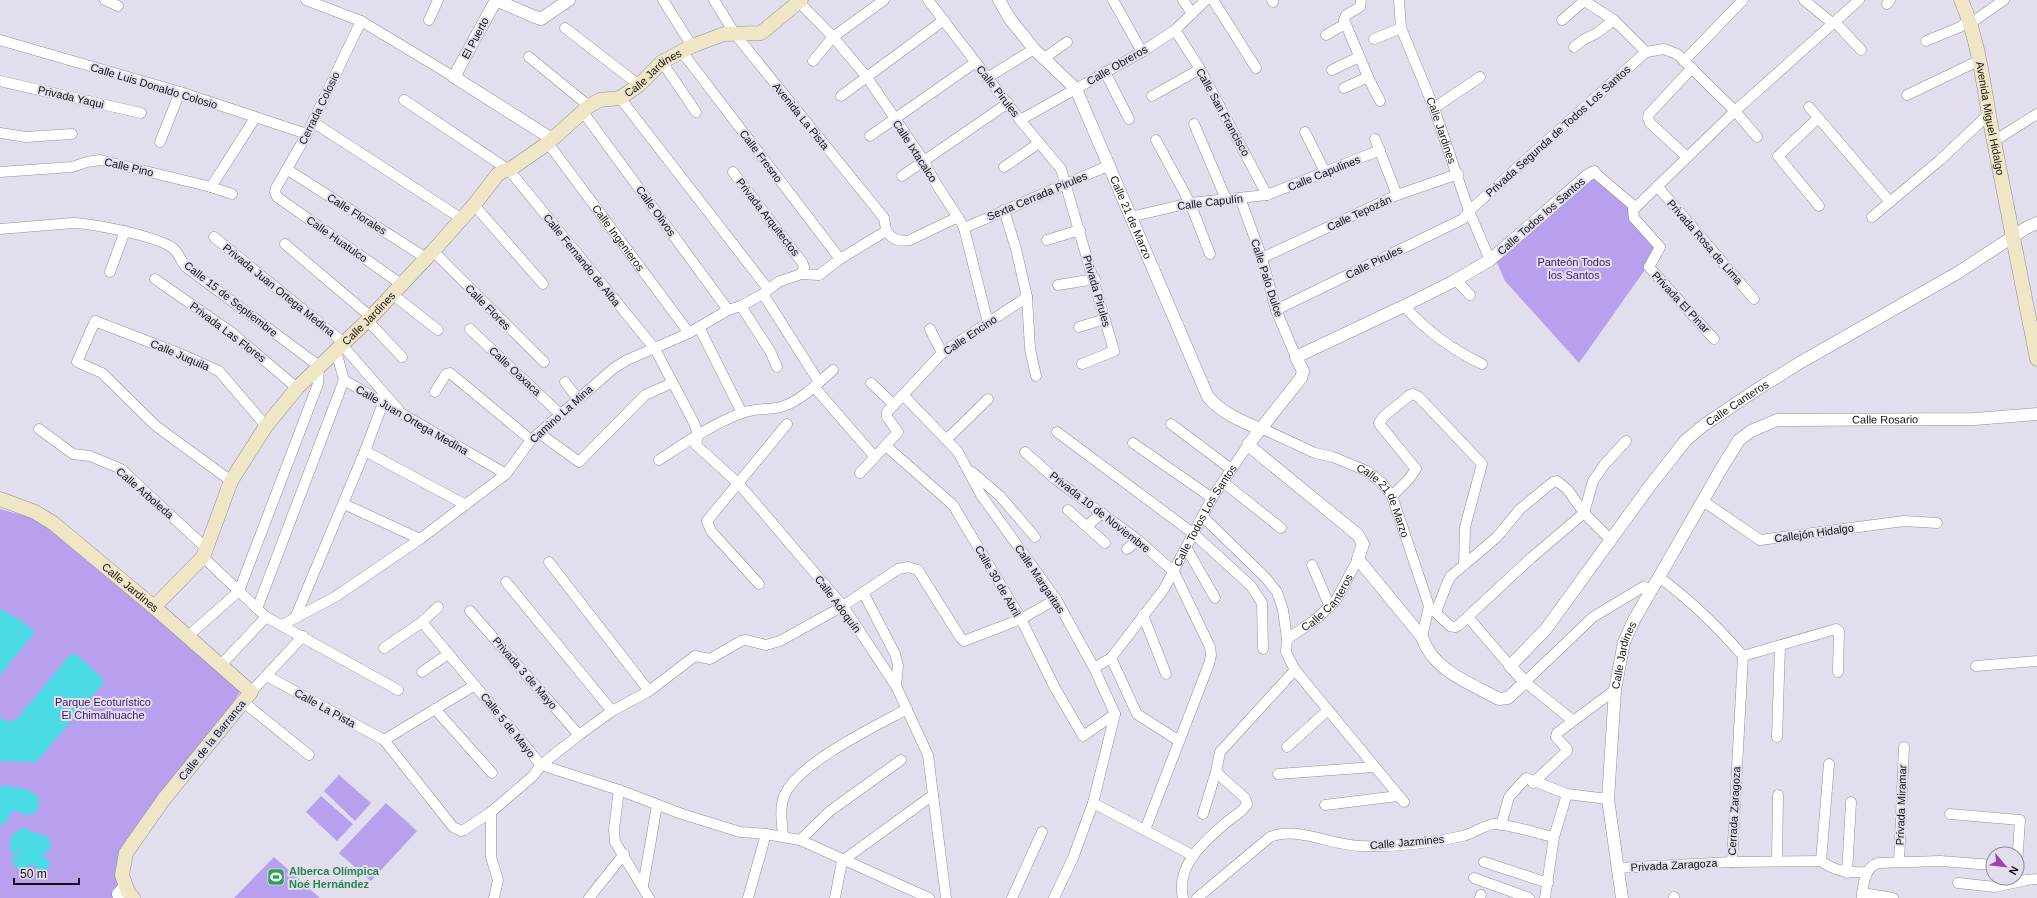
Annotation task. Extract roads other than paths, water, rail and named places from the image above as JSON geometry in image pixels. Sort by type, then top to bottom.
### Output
[{"type":"main road","name":"Avenida Miguel Hidalgo","points":[[1961,0],[1970,22],[1980,60],[2012,238],[2037,358]]},
{"type":"main road","name":"Calle Jardines","points":[[0,499],[35,512],[53,523],[154,607],[205,553],[231,481],[266,426],[319,366],[369,319],[430,255],[474,205],[498,174],[509,170],[550,141],[586,109],[600,100],[620,98],[639,86],[662,62],[687,49],[724,34],[762,33],[800,1]]},
{"type":"main road","name":"Calle de la Barranca","points":[[133,898],[122,875],[126,853],[164,799],[247,697],[221,665],[154,607]]},
{"type":"street","points":[[105,0],[118,6]]},
{"type":"street","name":"Calle Ingenieros","points":[[306,0],[361,21],[454,77],[550,141],[689,333]]},
{"type":"street","points":[[429,20],[438,0]]},
{"type":"street","name":"El Puerto","points":[[454,77],[496,0],[534,17],[542,19],[569,0]]},
{"type":"street","name":"Calle Fresno","points":[[663,0],[687,49],[840,259]]},
{"type":"street","name":"Avenida La Pista","points":[[714,0],[735,34],[884,218],[886,231]]},
{"type":"street","points":[[814,61],[833,37],[884,0]]},
{"type":"street","name":"Calle Pirules","points":[[928,0],[1020,120],[1061,169],[1067,183]]},
{"type":"street","name":"Calle 21 de Marzo","points":[[999,0],[1010,19],[1034,49],[1076,89],[1110,165],[1130,217],[1208,397],[1217,408],[1236,419],[1261,428],[1315,453],[1333,457],[1367,472],[1382,483],[1392,496],[1432,609]]},
{"type":"street","points":[[1113,0],[1142,52]]},
{"type":"street","points":[[1182,0],[1192,14]]},
{"type":"street","name":"Calle Obreros","points":[[1020,120],[1142,52],[1175,30],[1206,0]]},
{"type":"street","points":[[1213,0],[1256,68]]},
{"type":"street","points":[[1362,0],[1360,7],[1346,15],[1345,24],[1380,101]]},
{"type":"street","name":"Calle Jardines","points":[[1399,0],[1402,28],[1434,108],[1458,174],[1469,211],[1490,260]]},
{"type":"street","points":[[1562,20],[1584,0],[1614,20],[1646,52],[1668,50],[1692,68],[1735,111],[1757,137]]},
{"type":"street","points":[[1684,61],[1743,0]]},
{"type":"street","points":[[1804,0],[1834,22],[1861,50]]},
{"type":"street","points":[[1635,207],[1735,111],[1859,0]]},
{"type":"street","points":[[1926,41],[1970,22],[2004,0]]},
{"type":"street","name":"Calle Ixtacalco","points":[[800,1],[866,76],[924,161],[928,171],[958,217],[964,228],[988,322]]},
{"type":"street","points":[[841,96],[866,76],[944,20]]},
{"type":"street","points":[[1574,47],[1583,40],[1598,33],[1614,20]]},
{"type":"street","name":"Cerrada Colosio","points":[[275,192],[307,134],[361,21]]},
{"type":"street","points":[[1326,35],[1345,24]]},
{"type":"street","points":[[565,28],[639,86]]},
{"type":"street","points":[[1374,39],[1402,28]]},
{"type":"street","name":"Calle San Francisco","points":[[1175,30],[1200,69],[1267,195]]},
{"type":"street","name":"Calle Luis Donaldo Colosio","points":[[0,40],[180,92],[307,134]]},
{"type":"street","points":[[1043,58],[1067,42]]},
{"type":"street","points":[[987,78],[1034,49]]},
{"type":"street","name":"Privada Segunda de Todos Los Santos","points":[[1469,211],[1646,52]]},
{"type":"street","name":"Calle Olivos","points":[[529,57],[586,109],[728,310]]},
{"type":"street","points":[[1332,70],[1359,57]]},
{"type":"street","points":[[1907,95],[1980,60]]},
{"type":"street","points":[[662,62],[696,112]]},
{"type":"street","points":[[870,136],[976,62]]},
{"type":"street","points":[[1687,157],[1648,118],[1649,114],[1692,68]]},
{"type":"street","points":[[1152,96],[1200,69]]},
{"type":"street","points":[[1105,72],[1129,119]]},
{"type":"street","points":[[1344,88],[1368,77]]},
{"type":"street","points":[[1434,108],[1480,77]]},
{"type":"street","name":"Privada Yaqui","points":[[0,81],[141,113]]},
{"type":"street","points":[[160,142],[180,92]]},
{"type":"street","points":[[620,98],[766,291],[817,385],[874,456]]},
{"type":"street","name":"Calle Fernando de Alba","points":[[404,100],[509,170],[655,349]]},
{"type":"street","points":[[902,176],[1008,103]]},
{"type":"street","points":[[1809,107],[1890,202]]},
{"type":"street","points":[[1872,217],[1940,160],[1989,114]]},
{"type":"street","points":[[1994,141],[2037,114]]},
{"type":"street","points":[[211,187],[255,118]]},
{"type":"street","points":[[1818,118],[1778,156],[1819,206]]},
{"type":"street","points":[[313,122],[462,219]]},
{"type":"street","points":[[1194,124],[1226,199]]},
{"type":"street","points":[[0,132],[26,137],[72,134]]},
{"type":"street","points":[[1305,132],[1324,172]]},
{"type":"street","points":[[1375,139],[1397,195]]},
{"type":"street","points":[[1156,140],[1190,203],[1210,254]]},
{"type":"street","points":[[1004,167],[1039,143]]},
{"type":"street","name":"Calle Capulines","points":[[1267,195],[1380,150]]},
{"type":"street","name":"Calle Pino","points":[[0,172],[72,167],[87,162],[100,160],[211,187],[232,194]]},
{"type":"street","name":"Sexta Cerrada Pirules","points":[[964,228],[1110,165]]},
{"type":"street","name":"Calle Florales","points":[[288,170],[430,255]]},
{"type":"street","name":"Privada Arquitectos","points":[[734,172],[802,262],[804,267],[801,274]]},
{"type":"street","name":"Calle Todos los Santos","points":[[1296,357],[1456,280],[1490,260],[1588,175],[1594,172],[1635,207]]},
{"type":"street","name":"Calle Tepozán","points":[[1262,258],[1397,195],[1458,174]]},
{"type":"street","name":"Privada Pirules","points":[[1067,183],[1114,351],[1082,364]]},
{"type":"street","name":"Privada Rosa de Lima","points":[[1657,186],[1754,299]]},
{"type":"street","name":"Calle Huatulco","points":[[275,192],[277,197],[396,289],[438,330]]},
{"type":"street","name":"Calle Capulín","points":[[1130,217],[1190,203],[1267,195]]},
{"type":"street","name":"Calle Palo Dulce","points":[[1240,198],[1262,258],[1276,310],[1296,357]]},
{"type":"street","points":[[474,205],[543,284]]},
{"type":"street","name":"Privada El Pinar","points":[[1635,207],[1632,214],[1634,218],[1660,247],[1649,268],[1714,339]]},
{"type":"street","points":[[1004,210],[1027,297],[1030,349],[1036,376]]},
{"type":"street","name":"Calle Pirules","points":[[1276,310],[1463,219],[1469,211]]},
{"type":"street","points":[[840,259],[886,231],[895,239],[902,242],[958,217]]},
{"type":"street","name":"Calle 15 de Septiembre","points":[[0,229],[73,223],[125,231],[169,246],[175,250],[186,267],[319,366]]},
{"type":"street","name":"Calle Canteros","points":[[1510,666],[1546,628],[1686,440],[1704,425],[1801,362],[1959,272],[2026,228],[2037,223]]},
{"type":"street","points":[[1047,240],[1080,230]]},
{"type":"street","points":[[110,272],[125,231]]},
{"type":"street","name":"Privada Juan Ortega Medina","points":[[214,237],[340,346],[402,414]]},
{"type":"street","points":[[285,244],[369,319],[402,357]]},
{"type":"street","name":"Calle Flores","points":[[430,255],[544,362]]},
{"type":"street","name":"Camino La Mina","points":[[282,625],[335,597],[420,539],[466,505],[506,474],[531,440],[539,432],[614,368],[627,360],[689,333],[728,310],[741,306],[778,282],[801,274],[819,275],[840,259]]},
{"type":"street","name":"Privada Las Flores","points":[[155,279],[231,332],[298,388]]},
{"type":"street","points":[[1058,286],[1094,279]]},
{"type":"street","points":[[1456,280],[1470,295]]},
{"type":"street","name":"Calle Encino","points":[[886,446],[898,432],[886,414],[942,353],[1027,297]]},
{"type":"street","points":[[741,306],[770,351],[777,367]]},
{"type":"street","points":[[1404,306],[1424,328],[1465,356],[1482,364]]},
{"type":"street","points":[[1079,327],[1105,320]]},
{"type":"street","name":"Calle Juquila","points":[[231,481],[156,426],[102,373],[77,362],[95,321],[183,355],[219,371],[266,426]]},
{"type":"street","points":[[699,327],[742,413]]},
{"type":"street","name":"Calle Oaxaca","points":[[470,329],[560,414]]},
{"type":"street","points":[[930,330],[942,353]]},
{"type":"street","name":"Calle Juan Ortega Medina","points":[[340,346],[344,380],[506,474]]},
{"type":"street","name":"Calle Adoquín","points":[[655,349],[694,423],[698,434],[696,445],[739,484],[843,606],[896,686],[928,756],[946,898]]},
{"type":"street","name":"Calle Todos Los Santos","points":[[1094,668],[1112,658],[1164,589],[1187,549],[1212,498],[1248,445],[1303,375],[1296,357]]},
{"type":"street","points":[[187,637],[239,591],[318,384],[319,366]]},
{"type":"street","points":[[659,460],[698,434],[742,413],[763,408],[781,407],[817,385],[833,370]]},
{"type":"street","points":[[435,392],[448,372],[531,440]]},
{"type":"street","points":[[257,609],[344,380]]},
{"type":"street","points":[[565,382],[578,398]]},
{"type":"street","points":[[539,432],[579,462],[645,395],[672,383]]},
{"type":"street","points":[[871,383],[894,405]]},
{"type":"street","points":[[903,395],[947,439],[958,452],[969,470],[1000,496],[1034,537]]},
{"type":"street","points":[[1392,496],[1409,479],[1416,469],[1380,426],[1379,422],[1384,416],[1410,395],[1416,395],[1482,464],[1465,527],[1464,565]]},
{"type":"street","points":[[947,439],[988,399]]},
{"type":"street","points":[[295,618],[344,504],[383,403]]},
{"type":"street","name":"Calle Rosario","points":[[1739,440],[1758,428],[1777,420],[1975,419],[2037,414]]},
{"type":"street","points":[[759,584],[711,531],[707,521],[788,424]]},
{"type":"street","points":[[1171,424],[1231,469]]},
{"type":"street","name":"Calle Arboleda","points":[[39,429],[73,454],[90,456],[120,469],[205,553],[239,591],[266,617],[303,636],[398,690]]},
{"type":"street","points":[[1057,432],[1194,534],[1251,586],[1262,603],[1263,649]]},
{"type":"street","name":"Calle Jardines","points":[[1622,898],[1608,799],[1615,690],[1624,642],[1652,589],[1739,440]]},
{"type":"street","points":[[1432,609],[1452,627],[1457,626],[1468,617],[1530,558],[1584,513],[1593,481],[1604,465],[1626,441]]},
{"type":"street","points":[[1133,443],[1212,498]]},
{"type":"street","name":"Calle Canteros","points":[[1248,445],[1352,530],[1363,544],[1358,559],[1341,591],[1330,607],[1287,639]]},
{"type":"street","points":[[860,473],[874,456],[886,446]]},
{"type":"street","name":"Calle 30 de Abril","points":[[886,446],[953,505],[1021,619],[1055,688],[1083,736],[1115,714]]},
{"type":"street","points":[[365,452],[466,505]]},
{"type":"street","name":"Privada 10 de Noviembre","points":[[1025,452],[1055,479],[1138,540],[1174,572]]},
{"type":"street","name":"Calle Margaritas","points":[[969,470],[981,495],[1056,599],[1094,668],[1115,714]]},
{"type":"street","points":[[1422,637],[1432,609],[1448,581],[1464,565],[1497,537],[1520,509],[1553,482],[1557,481],[1568,490],[1584,513],[1611,540]]},
{"type":"street","points":[[1223,482],[1282,528]]},
{"type":"street","name":"Callejón Hidalgo","points":[[1703,501],[1760,540],[1904,521],[1937,523]]},
{"type":"street","points":[[344,504],[420,539]]},
{"type":"street","points":[[1068,510],[1105,543]]},
{"type":"street","points":[[1087,526],[1102,513]]},
{"type":"street","points":[[1203,517],[1265,577],[1277,592],[1287,639],[1286,652],[1295,670],[1401,799],[1325,805]]},
{"type":"street","points":[[1127,550],[1138,540]]},
{"type":"street","points":[[1187,549],[1215,598]]},
{"type":"street","name":"Calle Canteros","points":[[1358,559],[1422,637],[1426,648],[1444,669],[1499,699],[1508,698],[1526,682]]},
{"type":"street","points":[[549,562],[649,691]]},
{"type":"street","points":[[1312,565],[1330,607]]},
{"type":"street","points":[[475,685],[384,740],[457,830],[464,830],[491,812],[533,776],[541,765],[579,735],[612,711],[649,691],[695,656],[710,659],[746,640],[766,645],[780,641],[843,606],[898,569],[908,567],[918,570],[964,641],[1021,619],[1056,599]]},
{"type":"street","points":[[1146,830],[1211,655],[1210,647],[1174,572]]},
{"type":"street","points":[[1659,577],[1687,597],[1714,623],[1743,656],[1836,628],[1839,631],[1838,672]]},
{"type":"street","points":[[506,582],[612,711]]},
{"type":"street","points":[[1526,682],[1593,617],[1643,587],[1652,589]]},
{"type":"street","points":[[863,592],[895,654],[898,665],[896,686]]},
{"type":"street","points":[[384,648],[422,622],[438,607]]},
{"type":"street","name":"Privada 3 de Mayo","points":[[470,611],[579,735]]},
{"type":"street","points":[[1143,615],[1166,674]]},
{"type":"street","points":[[221,665],[266,617]]},
{"type":"street","points":[[1468,617],[1510,666],[1526,682],[1572,720]]},
{"type":"street","name":"Calle 5 de Mayo","points":[[422,622],[541,765]]},
{"type":"street","points":[[303,636],[247,697],[309,755]]},
{"type":"street","points":[[1777,737],[1780,646]]},
{"type":"street","points":[[422,672],[448,654]]},
{"type":"street","name":"Cerrada Zaragoza","points":[[1743,656],[1732,862],[1821,860]]},
{"type":"street","points":[[1112,658],[1137,714],[1179,741]]},
{"type":"street","points":[[1976,666],[2037,660]]},
{"type":"street","points":[[1203,814],[1216,772],[1220,752],[1295,670]]},
{"type":"street","name":"Calle La Pista","points":[[267,676],[384,740]]},
{"type":"street","points":[[1533,782],[1567,751],[1555,735],[1572,720],[1615,690]]},
{"type":"street","points":[[435,709],[492,773]]},
{"type":"street","points":[[784,836],[782,804],[786,793],[807,769],[824,756],[907,709]]},
{"type":"street","points":[[1287,747],[1328,710]]},
{"type":"street","points":[[1059,896],[1093,803],[1115,714]]},
{"type":"street","name":"Privada Miramar","points":[[1899,862],[1904,747]]},
{"type":"street","points":[[800,840],[830,810],[901,760]]},
{"type":"street","points":[[1829,764],[1821,860],[1828,866],[1847,873],[1867,872]]},
{"type":"street","points":[[541,765],[740,832],[784,836],[800,840],[842,861],[929,898]]},
{"type":"street","points":[[1278,774],[1374,766]]},
{"type":"street","points":[[1183,898],[1181,882],[1183,875],[1194,856],[1209,837],[1245,807],[1246,804],[1244,798],[1216,772]]},
{"type":"street","points":[[1501,826],[1510,795],[1526,778],[1567,794],[1608,799]]},
{"type":"street","points":[[619,790],[614,836],[615,842],[624,854],[644,893]]},
{"type":"street","points":[[1545,898],[1554,837],[1567,794]]},
{"type":"street","points":[[835,898],[842,861],[933,795]]},
{"type":"street","points":[[1777,861],[1778,795]]},
{"type":"street","points":[[1847,873],[1851,802]]},
{"type":"street","points":[[1093,803],[1194,856]]},
{"type":"street","points":[[644,893],[657,804]]},
{"type":"street","points":[[491,812],[491,857],[498,880],[494,898]]},
{"type":"street","points":[[1950,814],[2020,820],[2018,846]]},
{"type":"street","name":"Calle Jazmines","points":[[1197,898],[1270,837],[1282,833],[1296,834],[1361,846],[1438,841],[1473,834],[1493,824],[1554,837]]},
{"type":"street","points":[[1012,898],[1042,832]]},
{"type":"street","points":[[748,898],[766,834]]},
{"type":"street","points":[[589,898],[624,854]]},
{"type":"street","points":[[1893,898],[1862,896],[1867,872],[1873,865],[1899,862],[1940,861],[1985,864]]},
{"type":"street","points":[[1484,862],[1548,883]]},
{"type":"street","name":"Privada Zaragoza","points":[[1617,868],[1732,862]]},
{"type":"street","points":[[1474,878],[1530,898]]},
{"type":"street","points":[[1958,883],[1996,887],[2037,879]]},
{"type":"street","points":[[120,898],[118,894],[126,884]]},
{"type":"water","points":[[0,609],[23,622],[35,632],[0,675]]},
{"type":"water","points":[[73,654],[77,655],[102,678],[102,685],[36,762],[0,761],[0,718],[9,722],[17,719],[69,656]]},
{"type":"water","points":[[0,787],[22,788],[34,793],[38,797],[39,802],[36,811],[33,814],[28,815],[13,810],[5,823],[0,826]]},
{"type":"water","points":[[24,828],[49,838],[51,847],[42,856],[49,860],[50,863],[46,871],[38,870],[32,864],[25,869],[19,870],[15,866],[12,860],[14,856],[23,850],[18,851],[13,855],[10,849],[10,841],[16,832]]},
{"type":"place","name":"Alberca Olímpica Noé Hernández","points":[[276,877]]},
{"type":"park label","name":"Panteón Todos los Santos","points":[[1574,268]]},
{"type":"park label","name":"Parque Ecoturístico El Chimalhuache","points":[[103,708]]}]
